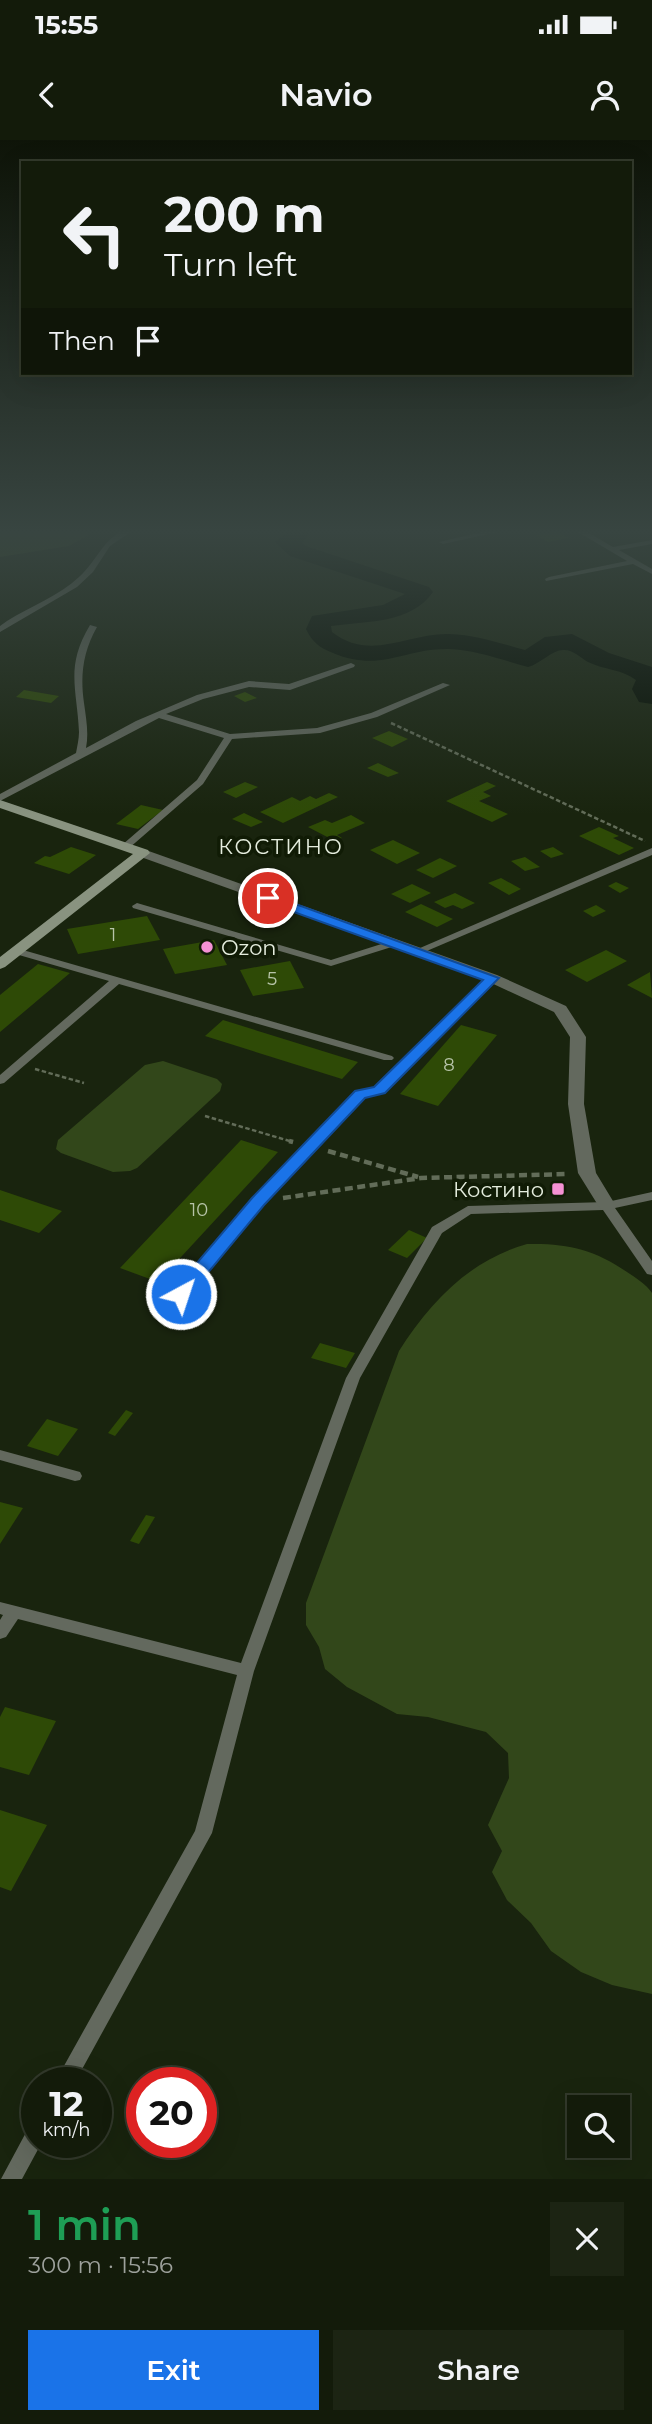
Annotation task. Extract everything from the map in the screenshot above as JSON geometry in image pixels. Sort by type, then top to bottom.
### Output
[{"type":"street","points":[[0,804],[492,978],[560,1009],[578,1037],[576,1104],[587,1173],[607,1206]]},
{"type":"street","points":[[0,964],[142,853]]},
{"type":"lane","points":[[80,752],[85,739],[76,679],[82,645],[93,627]]},
{"type":"lane","points":[[0,797],[80,752],[200,698],[249,684],[290,687],[351,665]]},
{"type":"lane","points":[[159,715],[229,737],[317,731],[374,715],[446,685]]},
{"type":"lane","points":[[125,847],[200,782],[229,737]]},
{"type":"lane","points":[[418,951],[652,851]]},
{"type":"lane","points":[[137,905],[331,963],[394,943]]},
{"type":"lane","points":[[16,951],[388,1058]]},
{"type":"lane","points":[[181,1294],[258,1202],[360,1094],[379,1090],[492,978]]},
{"type":"lane","points":[[0,1081],[117,981]]},
{"type":"lane","points":[[73,2067],[203,1833],[246,1671],[353,1378],[437,1230],[468,1210],[607,1206],[652,1196]]},
{"type":"lane","points":[[607,1206],[652,1271]]},
{"type":"lane","points":[[0,1455],[75,1476]]},
{"type":"lane","points":[[0,1633],[7,1610],[246,1671]]},
{"type":"lane","points":[[11,2179],[23,2158]]},
{"type":"path","points":[[374,715],[652,844]]},
{"type":"path","points":[[19,1064],[84,1083]]},
{"type":"path","points":[[258,1202],[421,1178],[587,1173]]},
{"type":"green space","points":[[163,1061],[217,1079],[222,1084],[220,1091],[137,1168],[113,1172],[56,1149],[58,1140],[145,1065]]},
{"type":"green space","points":[[527,1244],[567,1246],[591,1253],[615,1264],[644,1284],[652,1293],[652,1994],[612,1985],[581,1972],[551,1951],[531,1923],[507,1900],[492,1872],[502,1851],[488,1825],[509,1778],[508,1753],[486,1732],[428,1717],[397,1714],[347,1687],[325,1669],[319,1647],[306,1625],[306,1603],[399,1351],[424,1316],[453,1285],[487,1261]]},
{"type":"building","points":[[24,690],[59,696],[51,703],[16,697]]},
{"type":"building","points":[[245,692],[257,698],[245,702],[234,696]]},
{"type":"building","points":[[389,731],[408,739],[392,747],[372,738]]},
{"type":"building","points":[[378,763],[399,773],[388,777],[367,768]]},
{"type":"building","points":[[245,782],[258,787],[236,798],[223,792]]},
{"type":"building","points":[[487,782],[496,786],[483,792],[491,796],[479,801],[508,814],[492,822],[446,801]]},
{"type":"building","points":[[329,793],[338,797],[283,823],[260,812],[292,797],[300,801],[310,796],[316,799]]},
{"type":"building","points":[[141,805],[163,810],[138,829],[116,824]]},
{"type":"building","points":[[244,813],[263,822],[251,827],[232,819]]},
{"type":"building","points":[[351,815],[365,823],[337,835],[342,838],[335,841],[308,827],[325,820],[332,823]]},
{"type":"building","points":[[599,827],[619,836],[613,838],[634,848],[619,855],[579,836]]},
{"type":"building","points":[[393,840],[420,853],[397,864],[370,850]]},
{"type":"building","points":[[71,847],[96,855],[69,874],[34,863],[45,856],[50,857]]},
{"type":"building","points":[[553,847],[564,854],[551,858],[540,851]]},
{"type":"building","points":[[525,857],[540,867],[525,871],[511,861]]},
{"type":"building","points":[[440,858],[457,866],[433,878],[416,870]]},
{"type":"building","points":[[501,878],[521,889],[509,895],[488,883]]},
{"type":"building","points":[[616,882],[629,888],[620,893],[608,886]]},
{"type":"building","points":[[412,884],[431,893],[410,903],[391,894]]},
{"type":"building","points":[[455,893],[475,903],[462,909],[453,905],[445,908],[434,902]]},
{"type":"building","points":[[421,904],[453,919],[437,927],[405,912]]},
{"type":"building","points":[[596,905],[606,911],[593,917],[583,911]]},
{"type":"building","points":[[147,916],[160,940],[78,954],[67,929]]},
{"type":"building","points":[[214,940],[227,965],[175,974],[163,949]]},
{"type":"building","points":[[606,950],[627,961],[587,982],[565,970]]},
{"type":"building","points":[[290,961],[304,988],[253,996],[240,970]]},
{"type":"building","points":[[38,964],[70,973],[0,1032],[0,995]]},
{"type":"building","points":[[650,972],[652,998],[627,985]]},
{"type":"building","points":[[223,1020],[358,1062],[342,1079],[205,1036]]},
{"type":"building","points":[[461,1025],[497,1035],[438,1106],[400,1094]]},
{"type":"building","points":[[241,1140],[278,1152],[158,1282],[120,1268]]},
{"type":"building","points":[[0,1190],[62,1211],[39,1233],[0,1220]]},
{"type":"building","points":[[409,1230],[427,1238],[407,1258],[388,1250]]},
{"type":"building","points":[[320,1343],[355,1353],[346,1368],[311,1358]]},
{"type":"building","points":[[126,1410],[133,1413],[115,1436],[108,1433]]},
{"type":"building","points":[[47,1419],[78,1429],[58,1456],[27,1446]]},
{"type":"building","points":[[0,1502],[23,1508],[0,1544]]},
{"type":"building","points":[[146,1515],[155,1517],[139,1544],[130,1541]]},
{"type":"building","points":[[5,1707],[56,1721],[29,1775],[0,1767],[0,1717]]},
{"type":"building","points":[[0,1810],[47,1825],[11,1891],[0,1887]]},
{"type":"waterway","points":[[320,624],[318,629],[321,635],[337,646],[351,652],[376,655],[423,644],[448,642],[483,647],[528,659],[554,642],[572,642],[600,658],[638,669],[650,678],[645,689],[648,696],[652,696]]},
{"type":"place","name":"Ozon","points":[[207,947]]},
{"type":"place","name":"Костино","points":[[558,1189]]},
{"type":"district","name":"КОСТИНО","points":[[281,846]]},
{"type":"route","points":[[181,1294],[258,1202],[360,1094],[379,1090],[492,978],[268,898]]}]
